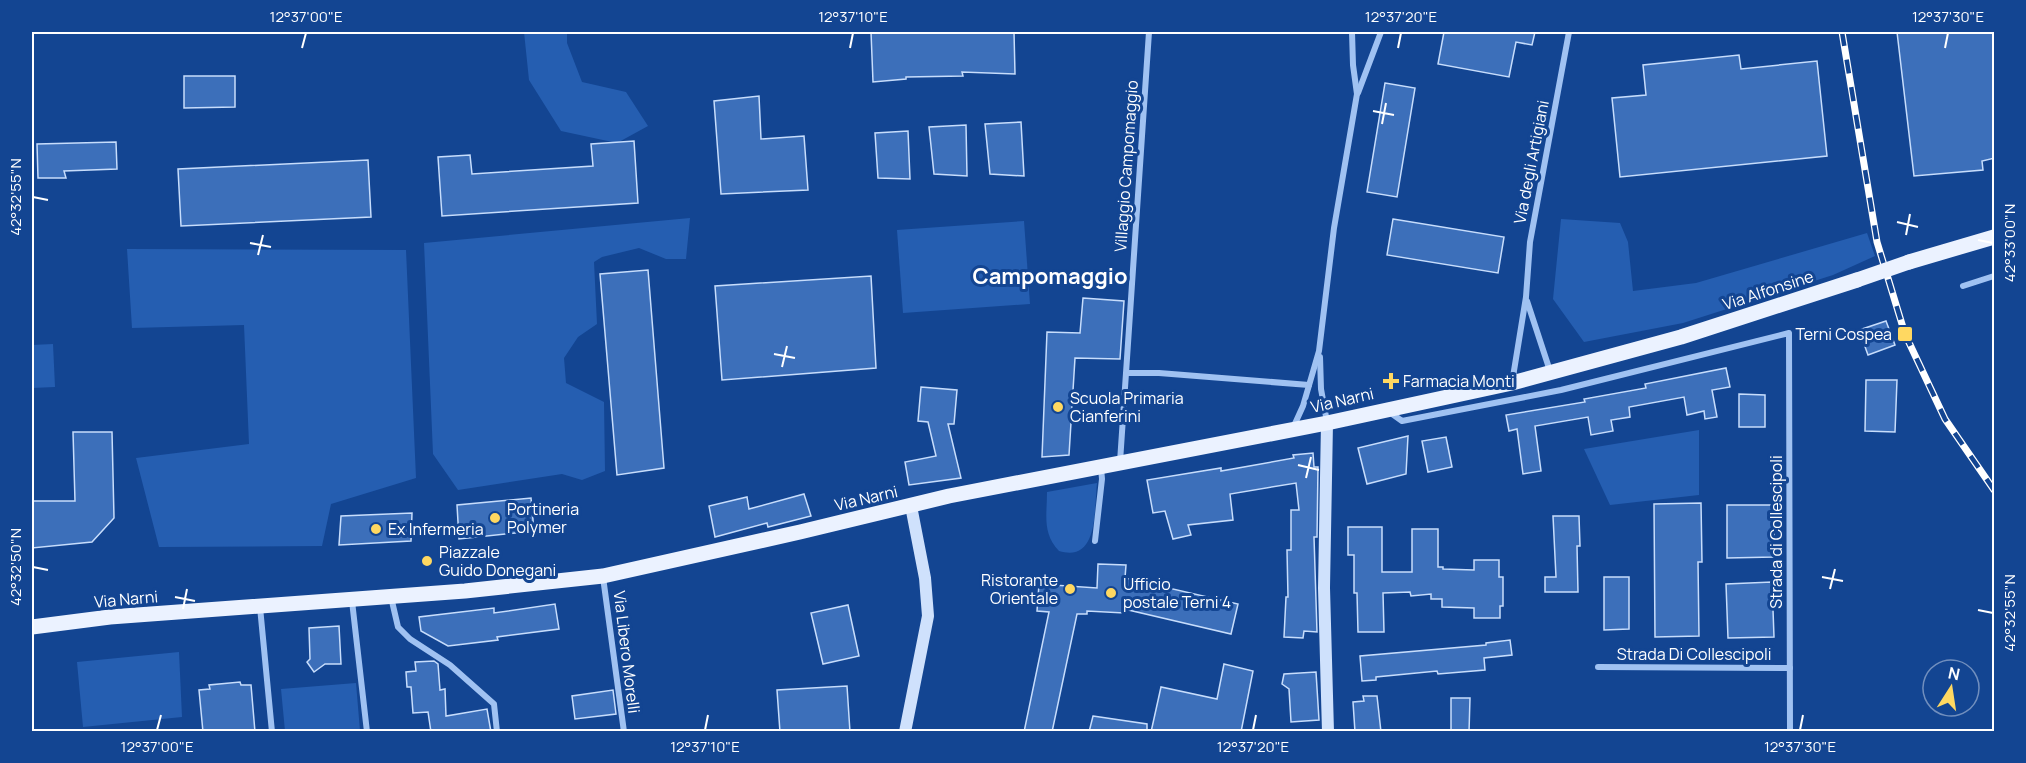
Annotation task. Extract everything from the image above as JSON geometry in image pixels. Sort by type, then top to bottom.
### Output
[{"type":"main road","name":"Via Alfonsine","points":[[1550,373],[1681,337],[1909,262],[1995,237]]},
{"type":"main road","name":"Via Narni","points":[[32,627],[110,617],[260,607],[603,576],[949,496],[1327,423],[1550,373]]},
{"type":"street","name":"Villaggio Campomaggio","points":[[1120,464],[1149,32]]},
{"type":"street","points":[[1352,32],[1357,94]]},
{"type":"street","points":[[1292,429],[1303,406],[1319,351],[1334,228],[1357,94],[1381,32]]},
{"type":"street","name":"Via degli Artigiani","points":[[1512,383],[1526,297],[1530,242],[1569,32]]},
{"type":"street","points":[[1964,286],[1995,276]]},
{"type":"street","name":"Via degli Artigiani","points":[[1526,297],[1550,373]]},
{"type":"street","name":"Via Narni","points":[[1386,409],[1402,421],[1561,390],[1789,333]]},
{"type":"street","name":"Strada di Collescipoli","points":[[1789,333],[1790,732]]},
{"type":"street","points":[[1319,351],[1321,389],[1327,423],[1324,588],[1328,732]]},
{"type":"street","points":[[1127,373],[1159,373],[1309,385]]},
{"type":"street","points":[[1095,542],[1102,479],[1101,468]]},
{"type":"street","points":[[905,732],[928,616],[925,578],[911,506]]},
{"type":"street","name":"Via Libero Morelli","points":[[603,576],[624,732]]},
{"type":"street","points":[[391,596],[398,627],[410,639],[450,665],[494,704],[497,732]]},
{"type":"street","points":[[352,599],[367,732]]},
{"type":"street","points":[[260,607],[272,732]]},
{"type":"street","name":"Strada Di Collescipoli","points":[[1598,667],[1790,668]]},
{"type":"shaded area","points":[[524,32],[567,32],[567,43],[582,82],[626,92],[648,126],[617,143],[561,131],[529,80]]},
{"type":"shaded area","points":[[690,218],[686,259],[666,259],[639,248],[602,257],[594,262],[597,324],[578,337],[564,358],[566,383],[604,402],[605,471],[582,480],[562,474],[458,490],[433,454],[424,243]]},
{"type":"shaded area","points":[[1561,219],[1620,223],[1628,242],[1633,291],[1696,283],[1867,233],[1875,256],[1833,275],[1683,323],[1584,342],[1553,299]]},
{"type":"shaded area","points":[[1024,221],[1030,304],[903,313],[897,230]]},
{"type":"shaded area","points":[[127,249],[406,250],[416,478],[331,504],[322,546],[159,547],[136,458],[249,444],[244,325],[132,328]]},
{"type":"shaded area","points":[[53,344],[55,387],[32,388],[32,345]]},
{"type":"shaded area","points":[[1699,430],[1699,495],[1610,505],[1584,449]]},
{"type":"shaded area","points":[[1097,483],[1094,519],[1088,542],[1081,549],[1072,553],[1059,551],[1048,530],[1047,492]]},
{"type":"shaded area","points":[[179,652],[182,717],[83,727],[77,662]]},
{"type":"shaded area","points":[[356,683],[360,731],[285,731],[281,689]]},
{"type":"building","points":[[871,32],[1014,32],[1015,74],[962,72],[963,76],[906,77],[906,79],[873,82]]},
{"type":"building","points":[[1444,32],[1535,32],[1532,45],[1516,42],[1509,77],[1438,64]]},
{"type":"building","points":[[1897,32],[1995,32],[1995,158],[1982,161],[1983,170],[1914,176]]},
{"type":"building","points":[[1739,55],[1741,69],[1817,61],[1827,156],[1620,177],[1612,98],[1646,95],[1643,65]]},
{"type":"building","points":[[184,76],[235,76],[235,107],[184,108]]},
{"type":"building","points":[[1385,83],[1415,88],[1397,197],[1367,192]]},
{"type":"building","points":[[759,96],[761,139],[804,136],[808,190],[721,194],[714,101]]},
{"type":"building","points":[[1021,122],[1024,176],[990,174],[985,124]]},
{"type":"building","points":[[966,125],[967,176],[934,174],[929,127]]},
{"type":"building","points":[[908,131],[910,179],[878,178],[875,133]]},
{"type":"building","points":[[634,141],[638,203],[442,216],[438,157],[470,155],[472,174],[593,166],[591,144]]},
{"type":"building","points":[[116,142],[117,169],[64,171],[66,178],[38,178],[37,144]]},
{"type":"building","points":[[368,160],[371,217],[181,226],[178,169]]},
{"type":"building","points":[[1393,219],[1504,237],[1498,273],[1387,255]]},
{"type":"building","points":[[648,270],[664,468],[617,475],[600,274]]},
{"type":"building","points":[[871,276],[876,368],[722,380],[715,286]]},
{"type":"building","name":"Scuola Primaria Cianferini","points":[[1083,298],[1124,301],[1120,359],[1075,358],[1069,455],[1042,457],[1047,332],[1080,333]]},
{"type":"building","name":"Terni Cospea","points":[[1886,321],[1895,345],[1868,355],[1859,330]]},
{"type":"building","points":[[1726,368],[1730,387],[1712,390],[1717,417],[1705,419],[1704,411],[1687,415],[1684,397],[1629,407],[1630,417],[1611,420],[1613,431],[1591,435],[1588,417],[1535,426],[1541,471],[1523,474],[1517,429],[1509,431],[1506,415],[1585,402],[1584,399],[1646,388],[1645,384]]},
{"type":"building","points":[[1866,380],[1897,380],[1895,432],[1865,431]]},
{"type":"building","points":[[921,387],[957,390],[954,424],[948,424],[961,478],[909,485],[905,462],[936,456],[928,422],[918,421]]},
{"type":"building","points":[[1739,394],[1765,395],[1765,427],[1739,427]]},
{"type":"building","points":[[73,432],[112,432],[114,518],[92,542],[32,548],[32,501],[75,501]]},
{"type":"building","points":[[1408,436],[1406,474],[1367,484],[1358,448]]},
{"type":"building","points":[[1446,437],[1452,467],[1428,472],[1422,441]]},
{"type":"building","points":[[1313,453],[1314,467],[1318,467],[1317,537],[1314,537],[1317,632],[1304,631],[1303,638],[1284,637],[1286,597],[1288,597],[1287,550],[1291,550],[1291,510],[1299,510],[1296,483],[1230,494],[1233,520],[1188,525],[1191,535],[1173,539],[1165,511],[1153,513],[1147,480],[1221,468],[1221,471],[1294,458],[1293,455]]},
{"type":"building","points":[[804,494],[811,516],[768,527],[767,523],[715,537],[709,506],[747,497],[749,509]]},
{"type":"building","name":"Portineria Polymer","points":[[531,498],[534,531],[459,539],[457,505]]},
{"type":"building","points":[[1701,503],[1702,562],[1698,562],[1699,636],[1655,637],[1654,504]]},
{"type":"building","points":[[1727,505],[1774,505],[1774,557],[1727,558]]},
{"type":"building","name":"Ex Infermeria","points":[[412,513],[411,541],[339,545],[341,516]]},
{"type":"building","points":[[1553,516],[1579,516],[1578,592],[1545,592],[1545,577],[1556,577]]},
{"type":"building","points":[[1348,527],[1382,527],[1382,572],[1412,572],[1412,529],[1438,529],[1438,567],[1443,567],[1443,569],[1474,570],[1474,560],[1499,560],[1499,577],[1503,577],[1503,606],[1500,606],[1500,618],[1474,618],[1474,608],[1442,607],[1442,599],[1431,599],[1431,594],[1411,596],[1410,592],[1383,593],[1384,632],[1358,632],[1357,593],[1354,593],[1354,555],[1348,555]]},
{"type":"building","points":[[1098,564],[1126,565],[1125,578],[1238,604],[1231,634],[1124,609],[1124,613],[1087,611],[1087,614],[1077,614],[1052,732],[1024,732],[1049,612],[1037,611],[1039,584],[1097,588]]},
{"type":"building","points":[[1604,577],[1629,577],[1629,629],[1604,630]]},
{"type":"building","points":[[1772,582],[1774,637],[1728,638],[1726,584]]},
{"type":"building","points":[[555,604],[559,629],[448,646],[421,631],[419,617],[494,608],[494,613]]},
{"type":"building","points":[[848,605],[859,656],[823,664],[811,613]]},
{"type":"building","points":[[339,626],[341,664],[325,664],[314,672],[307,662],[310,659],[309,628]]},
{"type":"building","points":[[1510,640],[1512,655],[1484,658],[1485,670],[1438,674],[1437,671],[1376,677],[1376,680],[1362,681],[1360,656],[1486,645],[1486,643]]},
{"type":"building","points":[[434,661],[438,664],[440,690],[445,689],[446,716],[487,709],[491,732],[431,732],[428,712],[413,713],[411,687],[407,687],[406,672],[416,671],[415,662]]},
{"type":"building","points":[[1224,664],[1253,671],[1241,732],[1151,732],[1161,687],[1217,699]]},
{"type":"building","points":[[1316,672],[1319,720],[1291,722],[1289,689],[1282,684],[1284,674]]},
{"type":"building","points":[[240,682],[241,685],[251,685],[255,732],[203,732],[199,690],[210,689],[209,685]]},
{"type":"building","points":[[847,686],[850,732],[780,732],[777,690]]},
{"type":"building","points":[[613,690],[616,714],[575,719],[572,696]]},
{"type":"building","points":[[1363,696],[1377,696],[1381,732],[1355,732],[1353,702],[1364,701]]},
{"type":"building","points":[[1451,698],[1470,698],[1469,732],[1451,732]]},
{"type":"building","points":[[1093,716],[1147,724],[1147,732],[1089,732]]},
{"type":"railway","points":[[1842,32],[1877,242],[1905,334],[1945,419],[1994,490]]},
{"type":"place","name":"Terni Cospea","points":[[1905,334]]},
{"type":"place","name":"Farmacia Monti","points":[[1391,381]]},
{"type":"place","name":"Scuola Primaria Cianferini","points":[[1058,407]]},
{"type":"place","name":"Portineria Polymer","points":[[495,518]]},
{"type":"place","name":"Ex Infermeria","points":[[376,529]]},
{"type":"place","name":"Piazzale Guido Donegani","points":[[427,561]]},
{"type":"place","name":"Ristorante Orientale","points":[[1070,589]]},
{"type":"place","name":"Ufficio postale Terni 4","points":[[1111,593]]},
{"type":"district","name":"Campomaggio","points":[[1050,276]]}]
